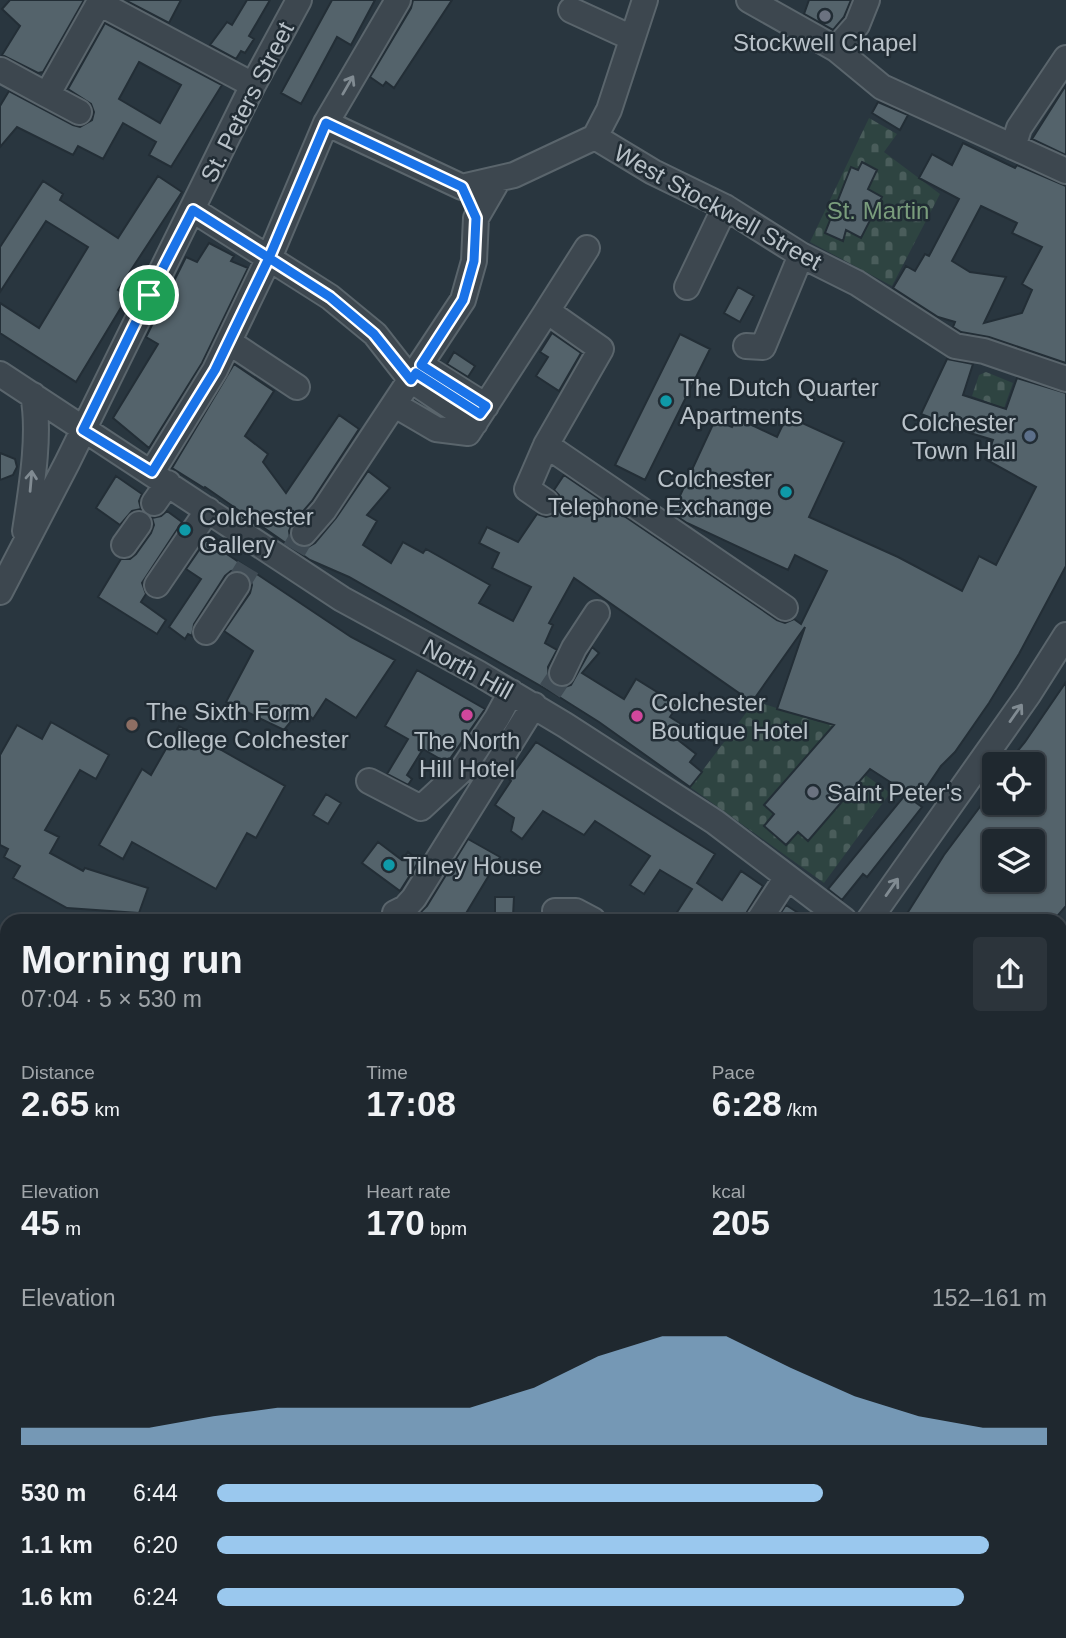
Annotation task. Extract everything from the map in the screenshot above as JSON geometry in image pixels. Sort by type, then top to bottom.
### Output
[{"type":"street","name":"St. Peters Street","points":[[0,592],[62,473],[253,85],[299,0]]},
{"type":"street","points":[[158,486],[269,258],[326,123],[398,0]]},
{"type":"street","points":[[595,138],[608,110],[645,0]]},
{"type":"street","points":[[749,0],[836,49],[882,88],[1066,171]]},
{"type":"street","points":[[836,49],[857,25],[867,0]]},
{"type":"street","points":[[47,95],[99,4],[253,85]]},
{"type":"street","points":[[571,10],[632,38]]},
{"type":"street","points":[[1013,147],[1019,128],[1065,62]]},
{"type":"street","points":[[1,70],[79,112]]},
{"type":"street","points":[[295,548],[324,510],[463,300],[474,261],[476,218],[462,187],[326,123]]},
{"type":"street","name":"West Stockwell Street","points":[[462,187],[514,175],[595,138],[653,172],[725,207],[801,255],[857,283],[955,346],[984,351],[1066,379]]},
{"type":"street","points":[[476,218],[498,180]]},
{"type":"street","points":[[687,288],[725,207]]},
{"type":"street","points":[[193,210],[330,297],[374,334],[409,383],[478,419],[587,248]]},
{"type":"street","points":[[746,346],[762,347],[801,255]]},
{"type":"street","points":[[546,502],[527,489],[546,444],[601,349],[547,311]]},
{"type":"street","points":[[229,342],[297,387]]},
{"type":"street","name":"North Hill","points":[[0,374],[116,451],[158,486],[208,510],[249,567],[295,548],[342,599],[511,692],[546,695],[837,914]]},
{"type":"street","points":[[22,549],[33,460],[33,395]]},
{"type":"street","points":[[546,444],[785,608]]},
{"type":"street","points":[[62,473],[86,456],[116,451]]},
{"type":"street","points":[[157,585],[208,510]]},
{"type":"street","points":[[124,545],[139,524]]},
{"type":"street","points":[[206,632],[249,567]]},
{"type":"street","points":[[395,913],[405,908],[414,898],[597,613]]},
{"type":"street","points":[[873,914],[1028,695],[1066,635]]},
{"type":"street","points":[[369,781],[421,808],[462,770],[498,718],[511,692]]},
{"type":"street","points":[[763,914],[788,877]]},
{"type":"street","points":[[555,911],[576,911],[582,914]]},
{"type":"green space","name":"St. Martin","points":[[869,118],[897,134],[884,152],[940,194],[892,286],[810,242]]},
{"type":"green space","points":[[986,372],[1013,383],[1004,408],[972,396],[979,375]]},
{"type":"green space","points":[[755,701],[819,722],[837,713],[864,774],[890,793],[824,883],[690,787]],"holes":[[[818,743],[861,779],[808,841],[798,832],[786,845],[774,814],[765,805]]]},
{"type":"building","points":[[10,0],[84,0],[43,72],[38,73],[2,55],[20,26],[2,9]]},
{"type":"building","points":[[125,0],[181,0],[169,23]]},
{"type":"building","points":[[247,0],[270,0],[249,36],[254,39],[245,53],[241,51],[236,59],[210,45],[227,22],[232,25]]},
{"type":"building","points":[[332,0],[375,0],[351,45],[337,37],[301,104],[281,93]]},
{"type":"building","points":[[413,0],[452,0],[394,88],[386,82],[383,86],[370,77],[411,8]]},
{"type":"building","name":"Stockwell Chapel","points":[[809,0],[851,0],[844,17],[833,30],[804,14]]},
{"type":"building","points":[[105,23],[222,85],[171,167],[149,155],[156,142],[123,123],[103,159],[78,146],[73,155],[17,127],[0,147],[0,106],[9,91],[73,125],[80,127],[92,120],[94,112],[91,104],[68,89]],"holes":[[[139,62],[181,85],[160,123],[119,99]]]},
{"type":"building","points":[[1066,85],[1066,155],[1032,139]]},
{"type":"building","points":[[878,102],[908,115],[900,130],[872,113]]},
{"type":"building","points":[[963,143],[1015,168],[1017,165],[1066,186],[1066,363],[989,337],[961,332],[953,327],[955,322],[938,317],[893,288],[906,266],[915,271],[925,254],[929,256],[959,199],[919,178],[932,154],[952,165]],"holes":[[[981,206],[1017,223],[1012,233],[1042,247],[1022,284],[1032,290],[1022,313],[984,323],[1006,277],[970,272],[952,261]]]},
{"type":"building","name":"St. Martin","points":[[862,162],[877,170],[868,189],[882,197],[861,238],[846,230],[843,241],[825,233],[851,167],[858,170]]},
{"type":"building","points":[[158,176],[182,192],[118,290],[128,296],[76,382],[0,333],[0,303],[39,328],[88,247],[46,221],[0,292],[0,247],[43,181],[63,194],[60,200],[118,238]]},
{"type":"building","points":[[209,243],[234,256],[231,261],[248,268],[202,363],[149,448],[113,418],[158,344],[146,337],[186,257],[197,262]]},
{"type":"building","points":[[738,287],[754,296],[740,322],[724,313]]},
{"type":"building","points":[[552,333],[581,353],[559,391],[536,376],[548,357],[540,352]]},
{"type":"building","name":"The Dutch Quarter Apartments","points":[[680,334],[710,349],[645,480],[615,465]]},
{"type":"building","points":[[454,352],[475,366],[468,377],[447,364]]},
{"type":"building","points":[[947,359],[973,364],[963,395],[1006,409],[1017,378],[1066,393],[1066,566],[1019,654],[989,703],[918,800],[870,769],[808,841],[798,832],[786,845],[764,826],[774,814],[764,805],[834,725],[777,709],[805,627],[752,702],[574,578],[549,623],[553,625],[545,643],[557,650],[548,667],[549,681],[562,688],[571,685],[592,647],[599,653],[582,673],[624,699],[636,679],[678,705],[670,717],[681,724],[673,736],[696,754],[690,762],[702,772],[690,787],[599,722],[553,693],[349,577],[310,560],[205,487],[172,468],[234,364],[274,391],[245,436],[268,454],[263,462],[286,493],[339,415],[359,429],[312,501],[292,524],[290,538],[301,547],[315,543],[368,471],[390,488],[367,515],[377,521],[363,545],[391,563],[403,542],[423,553],[426,549],[490,585],[479,603],[513,621],[531,587],[492,568],[499,553],[479,543],[487,527],[518,542],[537,514],[546,517],[553,515],[559,510],[561,502],[554,490],[564,475],[777,620],[785,623],[794,619],[801,624],[827,571],[795,555],[788,570],[687,523],[672,513],[715,420],[732,427],[737,418],[777,437],[787,416],[844,442],[809,517],[898,557],[962,591],[979,556],[996,565],[1036,487],[985,459],[993,440],[921,414]]},
{"type":"building","points":[[0,453],[15,459],[17,467],[13,475],[0,480]]},
{"type":"building","points":[[116,476],[142,494],[139,501],[141,509],[132,511],[120,525],[96,508]]},
{"type":"building","points":[[167,511],[182,522],[142,583],[146,594],[141,602],[166,620],[157,634],[98,597],[121,559],[130,559],[136,554],[151,533],[154,525],[152,518]]},
{"type":"building","points":[[206,540],[351,637],[395,660],[356,718],[326,699],[313,719],[302,708],[284,730],[226,702],[253,651],[224,631],[250,593],[250,578],[239,570],[231,571],[225,576],[194,624],[192,636],[188,634],[185,639],[169,627],[201,579],[186,569]]},
{"type":"building","points":[[417,670],[485,709],[447,763],[423,749],[407,775],[412,779],[408,785],[387,774],[408,739],[385,726]]},
{"type":"building","points":[[1066,682],[1066,906],[1059,914],[907,914],[944,855],[982,804],[982,815],[1045,815],[1045,752],[1017,752]]},
{"type":"building","points":[[51,722],[109,755],[96,779],[80,770],[45,830],[59,837],[50,853],[83,871],[85,868],[148,888],[139,913],[67,908],[13,878],[20,866],[4,857],[8,849],[0,845],[0,755],[17,725],[42,739]]},
{"type":"building","points":[[179,726],[285,786],[256,838],[247,833],[216,889],[132,842],[123,859],[99,845],[142,769],[151,775]]},
{"type":"building","points":[[536,742],[715,854],[697,883],[722,900],[741,871],[763,886],[746,914],[676,914],[692,889],[660,870],[644,894],[630,885],[650,856],[595,821],[584,835],[543,811],[522,839],[511,831],[514,818],[495,805],[511,781],[509,779]]},
{"type":"building","points":[[326,794],[341,803],[328,824],[313,815]]},
{"type":"building","points":[[905,795],[922,807],[867,877],[863,874],[842,900],[828,889]]},
{"type":"building","points":[[468,839],[500,857],[466,914],[419,914],[427,906]]},
{"type":"building","name":"Tilney House","points":[[378,842],[402,860],[408,852],[419,861],[400,891],[362,863]]},
{"type":"building","points":[[495,897],[514,897],[513,914],[495,914]]},
{"type":"building","points":[[786,905],[800,914],[780,914]]},
{"type":"tunnel","points":[[294,550],[304,533]]},
{"type":"tunnel","points":[[237,585],[248,567]]},
{"type":"tunnel","points":[[550,691],[562,673]]},
{"type":"place","name":"Stockwell Chapel","points":[[825,16]]},
{"type":"place","name":"The Dutch Quarter Apartments","points":[[666,401]]},
{"type":"place","name":"Colchester Town Hall","points":[[1030,436]]},
{"type":"place","name":"Colchester Telephone Exchange","points":[[786,492]]},
{"type":"place","name":"Colchester Gallery","points":[[185,530]]},
{"type":"place","name":"The North Hill Hotel","points":[[467,715]]},
{"type":"place","name":"Colchester Boutique Hotel","points":[[637,716]]},
{"type":"place","name":"The Sixth Form College Colchester","points":[[132,725]]},
{"type":"place","name":"Saint Peter's","points":[[813,792]]},
{"type":"place","name":"Tilney House","points":[[389,865]]},
{"type":"route","points":[[149,295],[83,430],[152,472],[215,370],[269,258],[330,297],[374,334],[411,380],[416,373],[480,414],[486,406],[421,365],[463,300],[474,261],[476,218],[462,187],[326,123],[269,258],[193,210],[149,295]]}]
